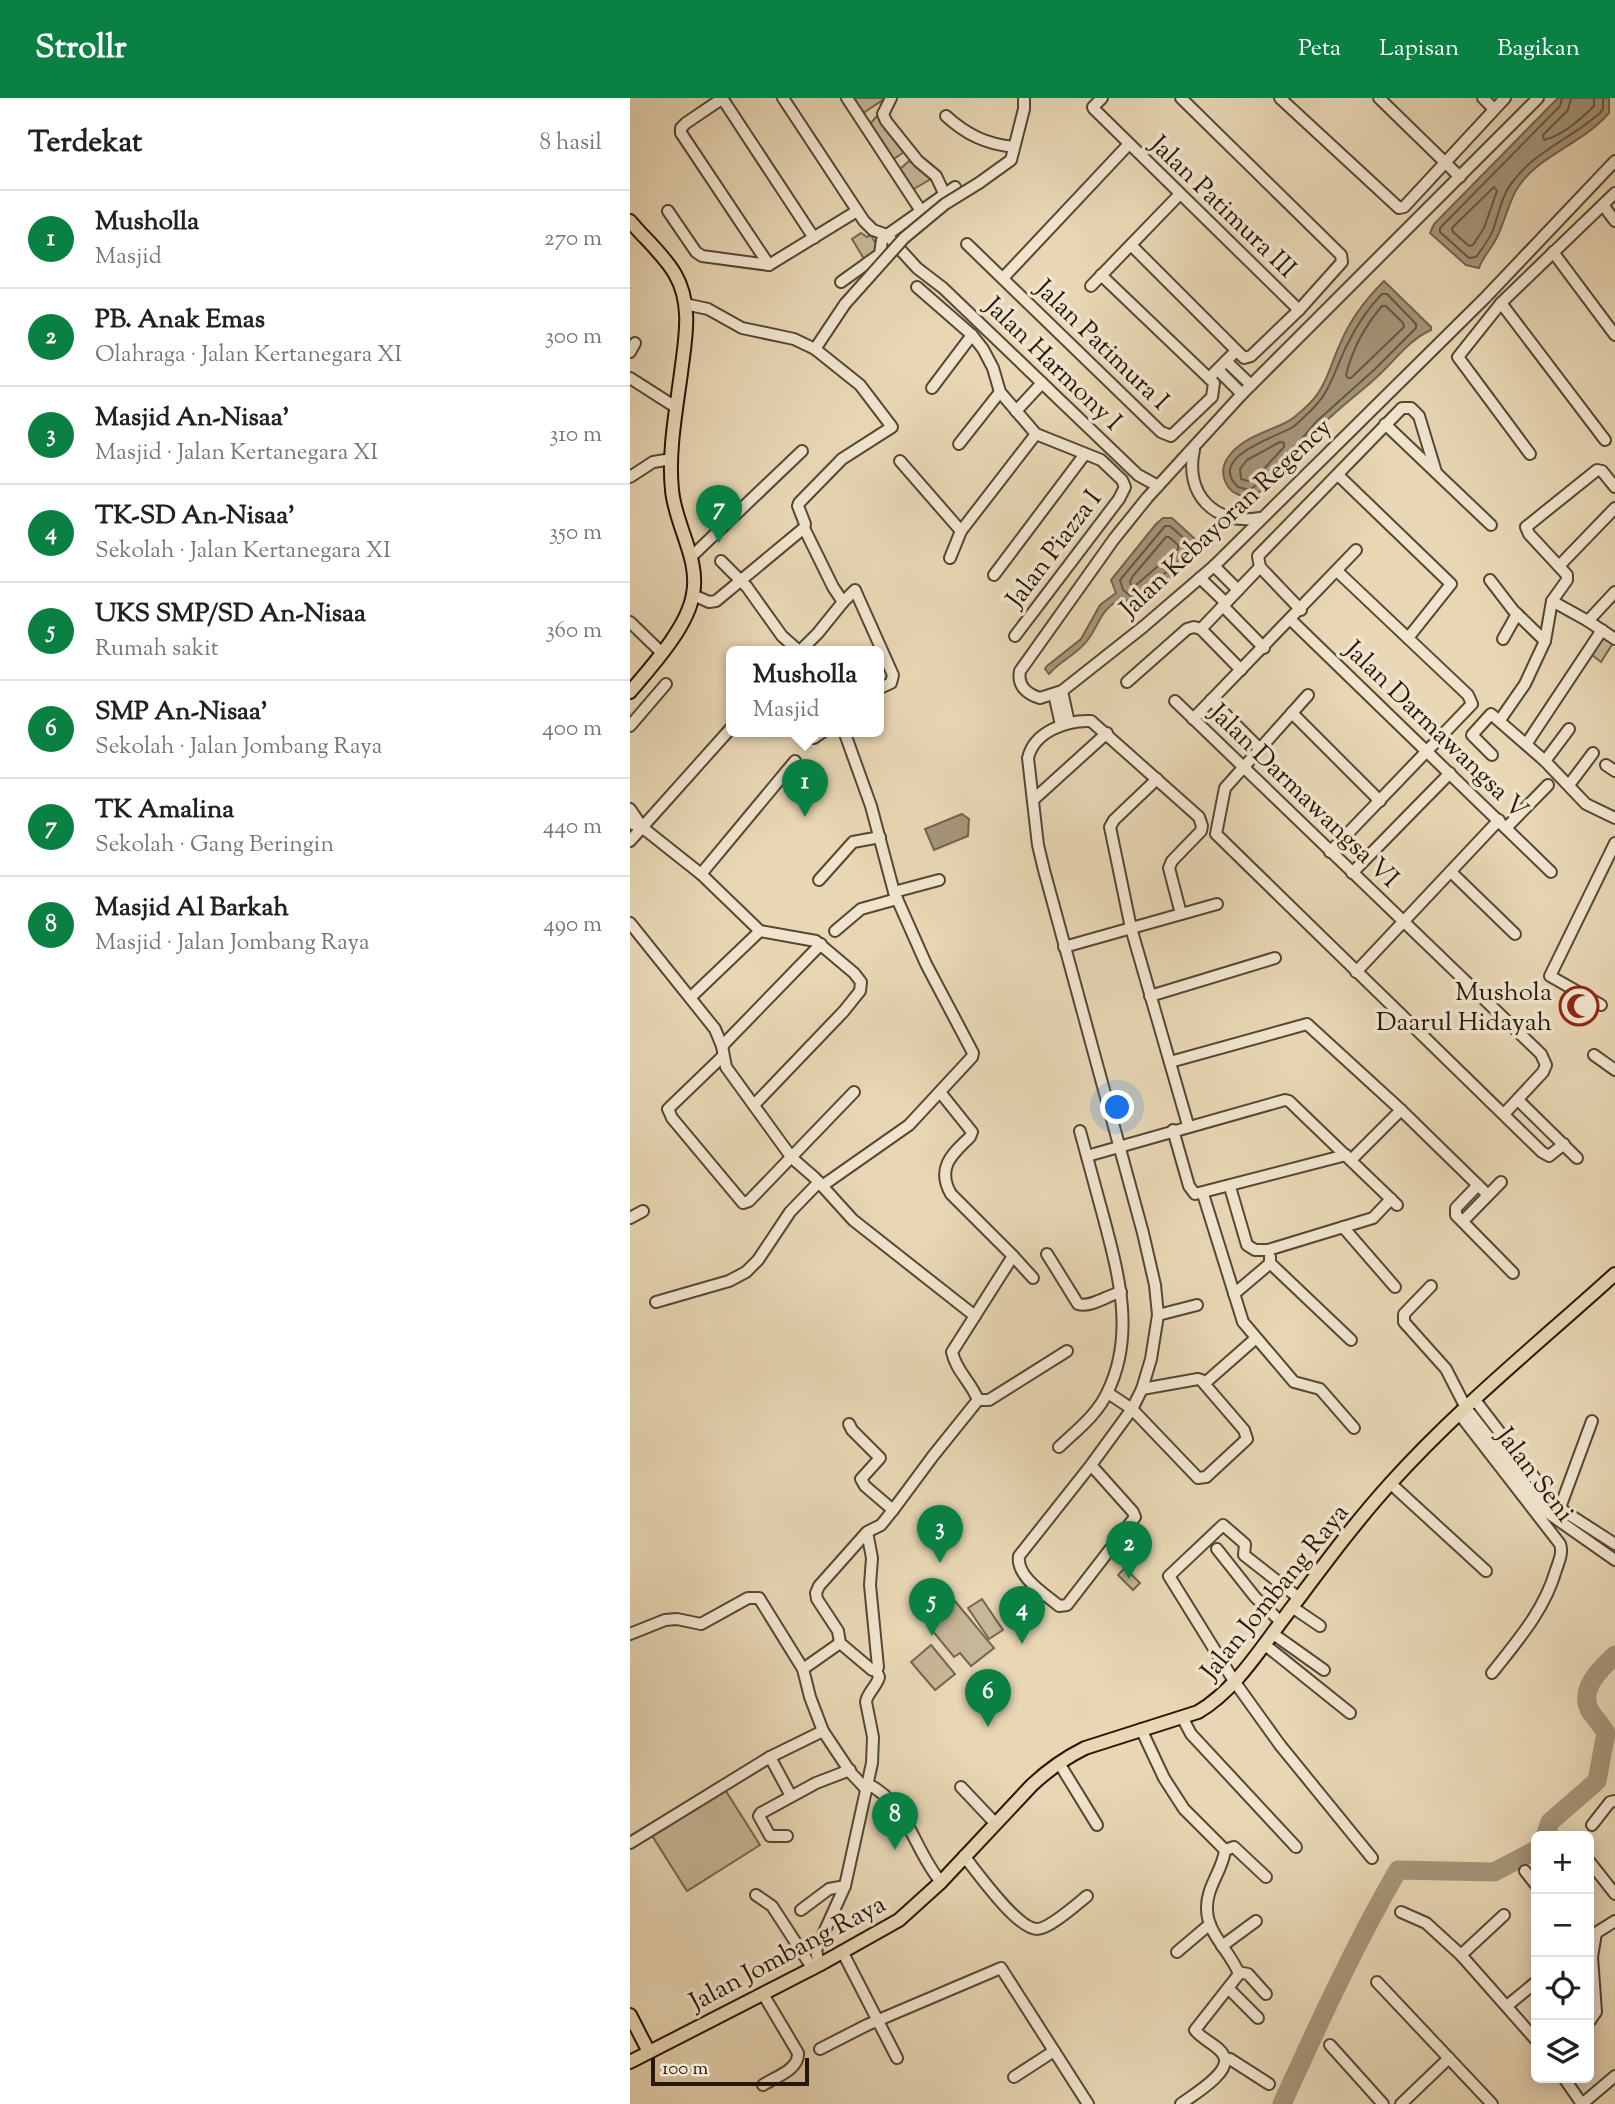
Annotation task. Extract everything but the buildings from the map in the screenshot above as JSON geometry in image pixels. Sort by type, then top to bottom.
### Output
[{"type":"main road","points":[[630,221],[676,275],[685,304],[687,324],[671,487],[674,508],[691,557],[694,595],[682,622],[662,653],[630,692]]},
{"type":"main road","name":"Jalan Jombang Raya","points":[[630,2062],[843,1953],[899,1920],[941,1882],[1048,1769],[1085,1748],[1198,1712],[1212,1704],[1234,1681],[1352,1528],[1391,1483],[1467,1407],[1615,1275]]},
{"type":"main road","points":[[630,2015],[649,2052]]},
{"type":"street","points":[[769,265],[681,133],[681,128],[710,102],[722,98],[814,238]]},
{"type":"street","name":"Jalan Harmony I","points":[[783,98],[857,211],[873,230],[887,235],[907,256],[919,259],[934,275],[938,284],[1138,475],[1158,486]]},
{"type":"street","points":[[847,98],[921,211]]},
{"type":"street","points":[[841,282],[880,254],[882,240],[887,235],[950,190],[918,161],[886,121],[883,114],[891,98]]},
{"type":"street","points":[[815,349],[845,304],[904,238],[945,204],[1008,164],[1024,109],[1024,98]]},
{"type":"street","points":[[1130,245],[1244,358],[1251,356],[1299,310],[1342,262],[1341,255],[1181,98]]},
{"type":"street","points":[[1280,98],[1399,208],[1404,207],[1447,163],[1505,98]]},
{"type":"street","points":[[1379,98],[1460,177]]},
{"type":"street","points":[[1483,98],[1494,109]]},
{"type":"street","name":"Jalan Kebayoran Regency","points":[[1538,98],[1242,394],[1147,498],[1020,671],[1020,684],[1026,691],[1040,698],[1058,693],[1214,566],[1485,298],[1615,161]]},
{"type":"street","name":"Jalan Patimura III","points":[[1099,100],[1094,109],[1299,310]]},
{"type":"street","points":[[862,122],[877,111]]},
{"type":"street","points":[[946,116],[981,141],[1014,147]]},
{"type":"street","points":[[1003,278],[1129,145]]},
{"type":"street","points":[[890,165],[907,155]]},
{"type":"street","points":[[1530,454],[1460,361],[1460,352],[1501,303],[1615,193]]},
{"type":"street","points":[[1091,286],[1180,194]]},
{"type":"street","points":[[1603,205],[1615,220]]},
{"type":"street","points":[[668,211],[699,255],[769,265],[857,211]]},
{"type":"street","name":"Jalan Patimura I","points":[[967,244],[1161,432],[1169,436],[1175,435],[1213,395],[1213,374]]},
{"type":"street","points":[[1553,252],[1615,335]]},
{"type":"street","points":[[1101,275],[1213,374],[1242,394]]},
{"type":"street","points":[[917,287],[972,335],[993,368],[1000,392],[1036,433],[1085,454],[994,575]]},
{"type":"street","points":[[1501,303],[1605,440]]},
{"type":"street","points":[[685,304],[708,309],[742,328],[794,340],[815,349],[860,385],[892,427],[842,459],[798,506],[804,527],[842,602]]},
{"type":"street","points":[[932,388],[972,335]]},
{"type":"street","points":[[1213,374],[1236,351]]},
{"type":"street","points":[[1226,361],[1251,385]]},
{"type":"street","points":[[630,378],[677,408]]},
{"type":"street","points":[[1016,411],[1042,383]]},
{"type":"street","points":[[959,444],[1000,392]]},
{"type":"street","points":[[1301,610],[1260,567],[1258,555],[1402,408],[1408,406],[1419,416],[1436,472]]},
{"type":"street","points":[[1385,424],[1491,524]]},
{"type":"street","points":[[950,558],[961,531],[1036,433]]},
{"type":"street","points":[[1195,448],[1192,474],[1202,498],[1211,508],[1234,519],[1260,518]]},
{"type":"street","points":[[691,557],[802,451]]},
{"type":"street","name":"Jalan Piazza I","points":[[1015,636],[1119,499],[1125,487],[1122,480],[1101,460],[1085,454]]},
{"type":"street","points":[[630,478],[653,462],[672,459]]},
{"type":"street","points":[[900,461],[961,531]]},
{"type":"street","points":[[1500,720],[1525,684],[1545,640],[1552,601],[1567,578],[1529,534],[1526,526],[1597,470],[1602,471],[1615,487]]},
{"type":"street","name":"Jalan Harmony I","points":[[1138,475],[1147,498]]},
{"type":"street","points":[[1338,475],[1451,584],[1408,638]]},
{"type":"street","points":[[1559,566],[1615,508]]},
{"type":"street","points":[[694,595],[713,602],[804,527]]},
{"type":"street","points":[[1193,719],[1356,550]]},
{"type":"street","points":[[721,561],[740,580],[782,636],[793,646]]},
{"type":"street","points":[[1214,566],[1238,590]]},
{"type":"street","points":[[1201,629],[1260,567]]},
{"type":"street","points":[[1330,852],[1472,704],[1471,699],[1337,571]]},
{"type":"street","points":[[1200,578],[1264,648]]},
{"type":"street","points":[[1490,580],[1517,614],[1545,640]]},
{"type":"street","points":[[804,646],[855,590],[881,646]]},
{"type":"street","points":[[1588,621],[1615,592]]},
{"type":"street","points":[[1552,601],[1615,639]]},
{"type":"street","points":[[1503,639],[1517,614]]},
{"type":"street","name":"Jalan Darmawangsa V","points":[[1291,620],[1551,872]]},
{"type":"street","points":[[630,622],[662,653]]},
{"type":"street","points":[[1128,682],[1187,629],[1194,627],[1201,629],[1241,670]]},
{"type":"street","points":[[1527,743],[1602,630]]},
{"type":"street","points":[[884,652],[892,669],[892,681],[884,686]]},
{"type":"street","points":[[630,726],[666,684]]},
{"type":"street","points":[[1058,693],[1065,724]]},
{"type":"street","points":[[1308,695],[1243,767],[1223,794],[1216,834],[1547,1155],[1552,1155],[1564,1144]]},
{"type":"street","name":"Jalan Darmawangsa VI","points":[[1211,700],[1260,748]]},
{"type":"street","name":"Jalan Darmawangsa VI","points":[[1175,701],[1545,1059],[1543,1072],[1518,1100]]},
{"type":"street","points":[[1292,713],[1380,801]]},
{"type":"street","points":[[1492,755],[1472,735],[1489,714],[1527,743],[1586,804],[1615,818]]},
{"type":"street","points":[[1091,1465],[1135,1517],[1066,1605],[1059,1606],[1028,1580],[1018,1562],[1018,1556],[1132,1409],[1142,1389],[1151,1359],[1158,1315],[1152,1272],[1121,1146],[1038,845],[1028,758],[1032,745],[1039,738],[1065,724],[1091,721],[1201,821],[1201,831],[1172,861],[1169,868],[1181,914]]},
{"type":"street","points":[[1545,761],[1569,729]]},
{"type":"street","points":[[1033,800],[1107,733]]},
{"type":"street","points":[[630,841],[726,734]]},
{"type":"street","points":[[656,1302],[729,1281],[746,1272],[758,1260],[790,1212],[821,1184],[903,1130],[972,1057],[973,1053],[926,964],[895,895],[861,772],[846,737]]},
{"type":"street","points":[[1569,785],[1593,753]]},
{"type":"street","points":[[701,874],[795,761]]},
{"type":"street","points":[[1352,873],[1450,774]]},
{"type":"street","points":[[1157,779],[1110,827],[1131,928],[1188,1125]]},
{"type":"street","points":[[1356,972],[1451,872],[1548,785]]},
{"type":"street","points":[[630,809],[643,828],[701,874],[760,931],[810,939],[821,944],[861,982],[860,991],[844,1011],[754,1105]]},
{"type":"street","points":[[630,823],[643,828]]},
{"type":"street","points":[[818,880],[853,842],[880,837]]},
{"type":"street","points":[[1601,1005],[1550,976],[1615,843]]},
{"type":"street","points":[[1451,872],[1515,934]]},
{"type":"street","points":[[835,931],[861,909],[939,880]]},
{"type":"street","points":[[1064,947],[1217,904]]},
{"type":"street","points":[[630,923],[715,1029],[726,1067],[792,1158],[821,1184],[853,1220],[975,1316]]},
{"type":"street","points":[[691,997],[760,931]]},
{"type":"street","points":[[821,944],[669,1107],[669,1113],[743,1203],[749,1202],[854,1093]]},
{"type":"street","points":[[1150,996],[1275,958]]},
{"type":"street","points":[[1170,1062],[1304,1023],[1311,1026],[1401,1110],[1488,1195]]},
{"type":"street","points":[[1594,1055],[1615,1070]]},
{"type":"street","points":[[940,1092],[972,1132],[948,1163],[944,1174],[946,1185],[951,1194],[1033,1278]]},
{"type":"street","points":[[1087,1156],[1188,1125],[1285,1100],[1394,1202],[1373,1218],[1268,1250],[1255,1250],[1249,1247],[1230,1187]]},
{"type":"street","points":[[1504,1114],[1518,1100],[1577,1158]]},
{"type":"street","points":[[1173,1130],[1189,1186],[1195,1194],[1203,1194],[1349,1158],[1401,1110]]},
{"type":"street","points":[[1059,1447],[1090,1419],[1108,1393],[1117,1369],[1122,1341],[1121,1292],[1080,1131]]},
{"type":"street","points":[[1463,1221],[1502,1182]]},
{"type":"street","points":[[1478,1185],[1456,1208],[1456,1215],[1513,1273]]},
{"type":"street","points":[[1203,1194],[1243,1322],[1294,1382],[1320,1389],[1354,1427]]},
{"type":"street","points":[[630,1219],[643,1211]]},
{"type":"street","points":[[1343,1227],[1395,1287]]},
{"type":"street","points":[[1268,1250],[1270,1263],[1351,1340]]},
{"type":"street","points":[[1047,1254],[1077,1304],[1087,1306],[1121,1292]]},
{"type":"street","points":[[978,1400],[960,1372],[952,1352],[1013,1256]]},
{"type":"street","points":[[1234,1294],[1270,1263]]},
{"type":"street","points":[[1431,1286],[1404,1314],[1402,1320],[1446,1369],[1467,1407],[1548,1513],[1615,1560]]},
{"type":"street","points":[[1158,1315],[1197,1305]]},
{"type":"street","points":[[1205,1382],[1255,1339]]},
{"type":"street","points":[[978,1400],[989,1400],[1067,1351]]},
{"type":"street","points":[[1108,1393],[1132,1409],[1198,1478],[1206,1477],[1248,1437],[1205,1382],[1198,1378],[1142,1389]]},
{"type":"street","points":[[876,1670],[872,1670],[840,1643],[838,1631],[817,1599],[816,1593],[867,1532],[881,1525],[978,1400]]},
{"type":"street","points":[[1467,1407],[1559,1508],[1615,1544]]},
{"type":"street","name":"Jalan Seni","points":[[1467,1407],[1562,1550],[1541,1608],[1527,1630],[1492,1672]]},
{"type":"street","points":[[1556,1520],[1592,1421]]},
{"type":"street","points":[[849,1424],[880,1458],[862,1479],[865,1486],[893,1510]]},
{"type":"street","points":[[1391,1483],[1486,1571]]},
{"type":"street","points":[[1320,1626],[1244,1555],[1246,1546],[1243,1542],[1221,1525],[1169,1576],[1234,1681],[1280,1745],[1372,1858]]},
{"type":"street","points":[[816,1967],[816,1950],[845,1886],[872,1763],[873,1737],[866,1698],[879,1676],[876,1670],[878,1667],[870,1585],[872,1558],[867,1532]]},
{"type":"street","points":[[1217,1549],[1255,1597],[1281,1622]]},
{"type":"street","points":[[1245,1583],[1258,1567]]},
{"type":"street","points":[[630,1633],[665,1620],[677,1619],[701,1624],[748,1598],[756,1597],[763,1602],[803,1669],[823,1731],[849,1770],[867,1787],[878,1789],[898,1807],[941,1882]]},
{"type":"street","points":[[1268,1639],[1324,1670]]},
{"type":"street","points":[[1268,1639],[1350,1713]]},
{"type":"street","points":[[803,1669],[840,1643]]},
{"type":"street","points":[[1182,1717],[1191,1734],[1296,1847]]},
{"type":"street","points":[[1142,1729],[1164,1778],[1184,1809],[1225,1850]]},
{"type":"street","points":[[630,1843],[770,1757],[823,1731]]},
{"type":"street","points":[[770,1757],[791,1796]]},
{"type":"street","points":[[1059,1763],[1097,1825]]},
{"type":"street","points":[[788,1836],[770,1836],[759,1816],[791,1796],[849,1770]]},
{"type":"street","points":[[961,1787],[995,1823]]},
{"type":"street","points":[[1592,1825],[1610,1802],[1615,1801]]},
{"type":"street","points":[[1225,1850],[1234,1847],[1266,1877]]},
{"type":"street","points":[[1225,1850],[1224,1858],[1212,1881],[1207,1909],[1210,1924],[1238,1972],[1229,1989],[1195,2030],[1225,2059]]},
{"type":"street","points":[[964,1856],[1017,1919],[1029,1927],[1038,1929],[1046,1926],[1087,1896]]},
{"type":"street","points":[[1594,1867],[1615,1894]]},
{"type":"street","points":[[1525,1871],[1531,1879]]},
{"type":"street","points":[[801,1910],[829,1889],[845,1886]]},
{"type":"street","points":[[756,1895],[772,1906],[816,1967]]},
{"type":"street","points":[[1401,1912],[1426,1923],[1461,1955],[1531,2034]]},
{"type":"street","points":[[1461,1955],[1504,1915]]},
{"type":"street","points":[[1222,1945],[1256,1921]]},
{"type":"street","points":[[1594,1934],[1615,1921]]},
{"type":"street","points":[[1177,1952],[1210,1924]]},
{"type":"street","points":[[843,1953],[897,2059]]},
{"type":"street","points":[[1591,2020],[1597,2007],[1592,1957]]},
{"type":"street","points":[[820,2049],[879,2020],[1001,1968],[1088,2104]]},
{"type":"street","points":[[1238,1972],[1248,1974],[1266,1994]]},
{"type":"street","points":[[1377,1982],[1492,2104]]},
{"type":"street","points":[[1507,2006],[1531,1986]]},
{"type":"street","points":[[1229,1989],[1258,2018]]},
{"type":"street","points":[[763,1994],[797,2053],[798,2060],[794,2066],[763,2085]]},
{"type":"street","points":[[1330,2045],[1384,2104]]},
{"type":"street","points":[[1014,2077],[1054,2051]]},
{"type":"street","points":[[1401,2104],[1449,2058]]},
{"type":"street","points":[[1225,2059],[1230,2059],[1269,2084]]},
{"type":"street","points":[[1181,2104],[1220,2073],[1225,2059]]},
{"type":"street","points":[[1567,2083],[1582,2104],[1615,2076]]},
{"type":"shaded area","points":[[853,98],[886,98],[863,113]]},
{"type":"shaded area","points":[[879,117],[904,152],[892,160],[869,125]]},
{"type":"shaded area","points":[[909,161],[926,172],[931,179],[912,190],[899,170]]},
{"type":"shaded area","points":[[861,233],[867,237],[871,235],[876,244],[875,252],[864,259],[852,239]]},
{"type":"shaded area","points":[[1603,637],[1613,643],[1601,662],[1592,655]]},
{"type":"shaded area","points":[[1125,1568],[1140,1583],[1133,1590],[1118,1575]]},
{"type":"shaded area","points":[[940,1583],[994,1648],[971,1666],[960,1653],[954,1657],[912,1606]]},
{"type":"shaded area","points":[[982,1599],[1003,1630],[989,1639],[968,1608]]},
{"type":"shaded area","points":[[931,1645],[955,1674],[935,1690],[911,1662]]},
{"type":"shaded area","points":[[724,1788],[760,1845],[687,1891],[651,1834]]},
{"type":"water","points":[[1558,98],[1609,98],[1609,113],[1593,128],[1529,174],[1512,197],[1503,224],[1479,268],[1466,265],[1430,233],[1434,224]]},
{"type":"water","points":[[1384,281],[1431,330],[1409,344],[1379,375],[1328,419],[1268,487],[1250,496],[1232,491],[1225,482],[1223,470],[1232,452],[1246,441],[1288,421],[1310,403],[1325,382],[1349,325]]},
{"type":"water","points":[[1163,518],[1172,518],[1195,539],[1197,552],[1173,576],[1139,603],[1133,606],[1122,597],[1114,603],[1104,613],[1083,646],[1049,674],[1045,669],[1047,666],[1081,639],[1100,605],[1116,593],[1111,580]]},
{"type":"water","points":[[962,814],[969,819],[968,836],[934,850],[925,829]]},
{"type":"waterway","points":[[1547,1831],[1550,1822],[1597,1781],[1606,1733],[1588,1705],[1588,1689],[1615,1655]]},
{"type":"waterway","points":[[1282,2104],[1351,1957],[1398,1870],[1494,1872],[1531,1853]]},
{"type":"place","name":"TK Amalina","points":[[719,543]]},
{"type":"place","name":"Musholla","points":[[805,817]]},
{"type":"place","name":"Mushola Daarul Hidayah","points":[[1579,1006]]},
{"type":"place","name":"Masjid An-Nisaa'","points":[[940,1563]]},
{"type":"place","name":"PB. Anak Emas","points":[[1129,1579]]},
{"type":"place","name":"UKS SMP/SD An-Nisaa","points":[[932,1636]]},
{"type":"place","name":"TK-SD An-Nisaa'","points":[[1022,1644]]},
{"type":"place","name":"SMP An-Nisaa'","points":[[988,1727]]},
{"type":"place","name":"Masjid Al Barkah","points":[[895,1850]]}]
